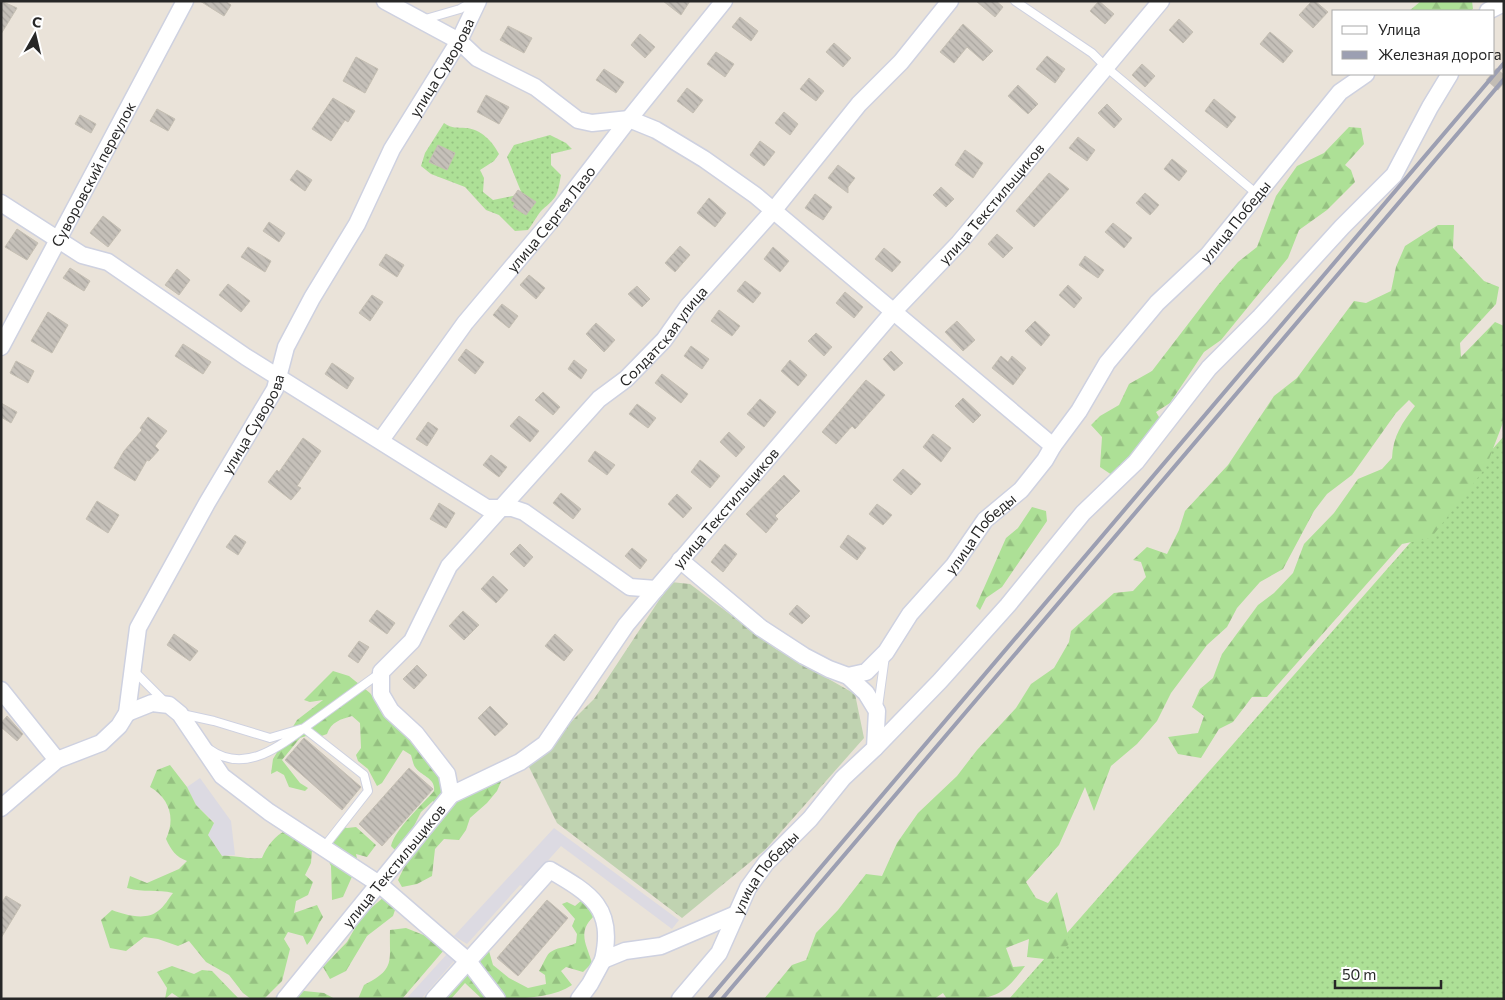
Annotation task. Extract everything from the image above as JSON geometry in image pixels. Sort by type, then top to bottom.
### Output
[{"type":"street","name":"Суворовский переулок","points":[[1,347],[185,1]]},
{"type":"street","points":[[385,1],[459,41],[478,58],[535,87],[578,120],[592,123],[629,119],[656,130],[704,159],[755,195],[1052,446]]},
{"type":"street","name":"улица Суворова","points":[[127,713],[138,628],[206,503],[246,441],[280,377],[286,347],[312,298],[357,224],[392,149],[459,41],[478,1]]},
{"type":"street","name":"улица Сергея Лазо","points":[[381,440],[465,323],[550,222],[629,119],[724,1]]},
{"type":"street","name":"Солдатская улица","points":[[382,672],[412,641],[449,566],[599,399],[645,362],[664,340],[688,306],[773,211],[859,104],[901,62],[950,1]]},
{"type":"street","name":"улица Текстильщиков","points":[[285,999],[451,795],[520,762],[545,744],[626,625],[894,311],[959,243],[1161,1]]},
{"type":"street","points":[[1490,10],[1504,3]]},
{"type":"street","name":"улица Победы","points":[[848,676],[866,672],[886,652],[910,614],[954,565],[985,520],[1021,490],[1045,460],[1052,446],[1079,411],[1106,363],[1157,303],[1208,255],[1340,92],[1365,75]]},
{"type":"street","name":"улица Победы","points":[[680,999],[719,953],[748,888],[766,863],[810,819],[843,778],[940,681],[1002,612],[1083,513],[1136,462],[1209,368],[1260,317],[1342,227],[1394,175],[1449,75]]},
{"type":"street","points":[[1,203],[82,255],[108,262],[246,357],[487,508],[512,508],[524,512],[630,587],[656,589]]},
{"type":"street","points":[[680,560],[761,628],[804,656],[848,676],[866,693],[877,711],[875,748]]},
{"type":"street","points":[[382,672],[381,694],[391,711],[416,734],[447,774],[451,795]]},
{"type":"street","points":[[1,690],[57,760]]},
{"type":"street","points":[[1,808],[57,760],[101,743],[118,726],[127,713],[152,703],[174,710],[199,740],[222,776],[269,812],[379,884],[468,961],[497,999]]},
{"type":"street","points":[[434,999],[550,870],[572,883],[600,908],[607,923],[607,942],[603,960],[590,984],[579,999]]},
{"type":"street","points":[[603,960],[625,951],[661,946],[736,914]]},
{"type":"lane","points":[[422,20],[460,9],[474,1]]},
{"type":"lane","points":[[1015,1],[1092,53],[1106,68],[1257,194]]},
{"type":"lane","points":[[877,711],[886,652]]},
{"type":"lane","points":[[132,670],[174,710],[270,738],[304,728]]},
{"type":"lane","points":[[199,740],[223,758],[235,760],[250,758],[274,749],[338,701],[382,672]]},
{"type":"lane","points":[[304,728],[364,775],[368,791],[324,847]]},
{"type":"shaded area","points":[[200,778],[231,821],[235,855],[222,856],[208,835],[214,822],[196,805],[187,787]]},
{"type":"shaded area","points":[[554,828],[679,920],[672,929],[561,846],[524,887],[520,885],[467,944],[454,936]]},
{"type":"shaded area","points":[[447,954],[454,961],[421,999],[406,999]]},
{"type":"green space","points":[[1421,1],[1472,1],[1473,9],[1472,10],[1410,10]]},
{"type":"green space","points":[[444,123],[452,127],[477,131],[486,137],[496,149],[499,154],[494,161],[480,170],[484,178],[483,192],[493,200],[522,194],[507,157],[514,145],[550,135],[566,143],[572,149],[551,154],[551,165],[561,175],[557,192],[554,199],[540,212],[528,230],[515,231],[499,215],[486,210],[465,187],[431,174],[421,166],[425,153]]},
{"type":"green space","points":[[1349,127],[1361,128],[1364,144],[1345,165],[1351,170],[1355,182],[1327,210],[1299,230],[1288,258],[1221,340],[1204,352],[1170,403],[1156,412],[1162,422],[1112,475],[1100,467],[1102,437],[1091,425],[1100,416],[1119,405],[1129,384],[1152,371],[1218,285],[1238,262],[1257,247],[1276,196],[1297,166],[1324,153]]},
{"type":"green space","points":[[1438,225],[1454,225],[1453,248],[1484,281],[1499,287],[1496,304],[1460,343],[1461,357],[1495,322],[1504,326],[1504,420],[1486,467],[1431,538],[1402,544],[1267,697],[1252,697],[1233,722],[1219,729],[1201,758],[1178,754],[1168,737],[1198,733],[1204,716],[1192,707],[1200,689],[1213,678],[1222,654],[1258,605],[1274,593],[1293,573],[1304,544],[1334,513],[1358,479],[1382,469],[1392,458],[1394,443],[1399,430],[1415,406],[1409,400],[1396,413],[1352,475],[1327,494],[1314,511],[1283,569],[1260,582],[1237,608],[1227,627],[1207,645],[1171,693],[1157,721],[1137,744],[1111,766],[1094,811],[1085,787],[1059,845],[1026,882],[1036,898],[1048,903],[1057,892],[1070,943],[1053,960],[1027,957],[1029,939],[1006,948],[1013,967],[1025,966],[1009,986],[985,998],[947,999],[943,993],[934,999],[764,999],[792,965],[806,960],[816,933],[838,910],[866,874],[882,876],[897,843],[918,813],[957,776],[977,750],[1016,708],[1031,684],[1054,668],[1069,642],[1071,631],[1114,593],[1133,591],[1146,577],[1141,562],[1133,560],[1147,547],[1167,554],[1179,530],[1185,511],[1228,465],[1274,396],[1297,378],[1354,301],[1366,303],[1391,291],[1396,267],[1405,246]]},
{"type":"green space","points":[[1504,436],[1504,999],[1009,999]]},
{"type":"green space","points":[[1032,507],[1046,511],[1047,521],[1002,587],[986,598],[980,610],[976,606],[1006,538],[1018,528]]},
{"type":"green space","points":[[671,582],[690,584],[776,649],[855,694],[864,738],[765,850],[682,918],[557,823],[528,765],[594,699]]},
{"type":"green space","points":[[333,671],[349,676],[370,693],[380,706],[427,753],[455,799],[503,777],[497,791],[470,818],[466,830],[459,840],[444,839],[435,849],[432,876],[417,884],[402,887],[398,880],[435,804],[433,801],[421,812],[409,836],[396,851],[391,846],[403,825],[434,791],[433,783],[415,767],[411,755],[403,750],[382,783],[377,786],[368,769],[358,761],[356,755],[361,748],[360,723],[352,716],[334,724],[327,734],[313,739],[306,736],[300,738],[282,760],[300,783],[308,788],[305,791],[289,787],[284,775],[277,771],[271,774],[273,759],[297,720],[323,700],[310,702],[304,700]]},
{"type":"green space","points":[[170,765],[187,787],[196,805],[214,823],[208,835],[222,856],[262,858],[272,841],[287,830],[312,850],[311,863],[305,875],[313,882],[308,895],[296,901],[294,913],[317,905],[323,917],[307,945],[303,936],[288,932],[284,939],[290,949],[282,981],[264,999],[251,999],[243,993],[229,975],[206,962],[189,941],[178,946],[158,939],[144,937],[126,951],[110,948],[101,920],[112,910],[129,915],[148,916],[160,909],[173,893],[127,888],[130,876],[147,883],[179,869],[187,861],[172,850],[166,839],[170,824],[169,809],[162,797],[150,787],[157,770]]},
{"type":"green space","points":[[338,826],[356,827],[376,845],[367,857],[356,854],[358,863],[343,897],[332,900],[331,866],[326,856],[330,847],[330,833]]},
{"type":"green space","points":[[385,896],[396,907],[393,916],[367,936],[346,971],[330,979],[323,967],[347,942],[362,916]]},
{"type":"green space","points":[[582,900],[592,907],[593,917],[585,928],[584,934],[592,963],[583,972],[566,967],[561,971],[572,985],[553,994],[542,996],[517,999],[482,999],[465,983],[451,999],[443,999],[481,956],[489,951],[493,965],[509,978],[528,988],[546,984],[545,975],[539,971],[549,953],[576,943],[577,934],[572,926],[575,919],[562,904],[567,902],[575,906]]},
{"type":"green space","points":[[406,928],[426,936],[444,950],[402,999],[358,999],[364,985],[381,974],[389,964],[390,930]]},
{"type":"green space","points":[[172,966],[194,974],[202,970],[212,971],[239,999],[181,999],[172,993],[165,999],[167,988],[157,972]]},
{"type":"green space","points":[[304,991],[324,993],[335,999],[292,999]]},
{"type":"building","points":[[1,1],[17,8],[1,34]]},
{"type":"building","points":[[200,1],[225,1],[231,5],[224,16]]},
{"type":"building","points":[[663,1],[690,1],[681,15]]},
{"type":"building","points":[[976,1],[996,1],[1003,7],[995,17]]},
{"type":"building","points":[[1099,1],[1114,14],[1105,24],[1090,11]]},
{"type":"building","points":[[1312,1],[1315,1],[1328,12],[1313,28],[1299,15]]},
{"type":"building","points":[[740,17],[758,31],[751,41],[732,27]]},
{"type":"building","points":[[1179,19],[1193,32],[1183,43],[1169,30]]},
{"type":"building","points":[[963,24],[993,51],[983,61],[967,47],[954,63],[940,52]]},
{"type":"building","points":[[508,26],[532,38],[524,53],[500,40]]},
{"type":"building","points":[[1270,32],[1293,51],[1283,63],[1260,44]]},
{"type":"building","points":[[640,34],[655,47],[645,58],[631,45]]},
{"type":"building","points":[[834,43],[851,58],[843,67],[826,52]]},
{"type":"building","points":[[716,52],[734,64],[725,77],[707,64]]},
{"type":"building","points":[[1047,56],[1065,69],[1055,83],[1036,69]]},
{"type":"building","points":[[356,57],[378,69],[365,93],[343,81]]},
{"type":"building","points":[[1142,64],[1155,76],[1145,87],[1132,75]]},
{"type":"building","points":[[604,69],[624,82],[616,93],[596,80]]},
{"type":"building","points":[[809,78],[824,91],[816,101],[800,89]]},
{"type":"building","points":[[1018,85],[1038,104],[1028,114],[1008,96]]},
{"type":"building","points":[[687,88],[703,100],[693,113],[677,101]]},
{"type":"building","points":[[486,95],[509,107],[499,124],[477,112]]},
{"type":"building","points":[[333,98],[355,111],[348,122],[345,120],[331,141],[312,129]]},
{"type":"building","points":[[1214,99],[1236,117],[1227,128],[1205,111]]},
{"type":"building","points":[[1107,104],[1122,119],[1114,128],[1098,113]]},
{"type":"building","points":[[157,109],[175,119],[168,131],[150,121]]},
{"type":"building","points":[[784,112],[798,124],[790,135],[775,123]]},
{"type":"building","points":[[80,115],[96,124],[91,133],[75,124]]},
{"type":"building","points":[[1078,137],[1095,150],[1087,161],[1069,148]]},
{"type":"building","points":[[760,141],[775,152],[764,166],[750,155]]},
{"type":"building","points":[[438,145],[455,153],[447,170],[429,162]]},
{"type":"building","points":[[965,150],[983,163],[973,178],[955,165]]},
{"type":"building","points":[[1172,159],[1187,171],[1179,181],[1164,169]]},
{"type":"building","points":[[838,165],[855,178],[848,187],[848,193],[828,178]]},
{"type":"building","points":[[297,170],[312,180],[305,191],[290,180]]},
{"type":"building","points":[[1049,173],[1069,189],[1034,227],[1016,211]]},
{"type":"building","points":[[941,187],[954,199],[946,207],[933,195]]},
{"type":"building","points":[[518,190],[536,202],[526,215],[513,207],[515,203],[511,200]]},
{"type":"building","points":[[1145,193],[1159,205],[1150,215],[1136,203]]},
{"type":"building","points":[[815,194],[832,207],[823,220],[805,208]]},
{"type":"building","points":[[709,198],[726,213],[715,227],[697,213]]},
{"type":"building","points":[[103,216],[121,230],[108,247],[90,233]]},
{"type":"building","points":[[269,222],[285,233],[279,242],[263,231]]},
{"type":"building","points":[[1113,223],[1132,238],[1124,248],[1105,232]]},
{"type":"building","points":[[17,229],[38,243],[27,260],[5,247]]},
{"type":"building","points":[[997,234],[1013,248],[1003,258],[988,244]]},
{"type":"building","points":[[680,246],[690,255],[675,272],[665,263]]},
{"type":"building","points":[[248,247],[271,261],[265,272],[241,257]]},
{"type":"building","points":[[773,247],[789,261],[780,272],[764,259]]},
{"type":"building","points":[[884,248],[901,262],[892,272],[875,259]]},
{"type":"building","points":[[386,254],[404,265],[397,277],[379,265]]},
{"type":"building","points":[[1085,256],[1104,270],[1098,278],[1079,265]]},
{"type":"building","points":[[70,268],[90,281],[84,291],[63,278]]},
{"type":"building","points":[[177,269],[190,280],[179,295],[165,285]]},
{"type":"building","points":[[529,275],[545,288],[536,299],[520,285]]},
{"type":"building","points":[[745,281],[761,293],[753,303],[737,291]]},
{"type":"building","points":[[228,284],[250,301],[241,312],[219,295]]},
{"type":"building","points":[[1068,285],[1082,298],[1074,308],[1059,295]]},
{"type":"building","points":[[637,286],[650,299],[642,307],[628,294]]},
{"type":"building","points":[[845,292],[863,307],[854,318],[836,303]]},
{"type":"building","points":[[372,295],[383,302],[370,321],[359,313]]},
{"type":"building","points":[[502,304],[518,316],[509,328],[493,315]]},
{"type":"building","points":[[719,310],[740,326],[732,336],[711,321]]},
{"type":"building","points":[[48,312],[68,325],[52,353],[31,341]]},
{"type":"building","points":[[957,321],[975,340],[963,351],[945,332]]},
{"type":"building","points":[[1035,321],[1050,335],[1041,346],[1025,331]]},
{"type":"building","points":[[596,323],[615,340],[604,352],[586,334]]},
{"type":"building","points":[[816,333],[832,347],[824,356],[808,341]]},
{"type":"building","points":[[183,344],[211,362],[203,374],[175,356]]},
{"type":"building","points":[[691,346],[709,359],[702,369],[684,356]]},
{"type":"building","points":[[466,349],[484,362],[475,374],[458,360]]},
{"type":"building","points":[[891,351],[903,363],[894,371],[883,359]]},
{"type":"building","points":[[1001,356],[1008,362],[1012,356],[1026,368],[1013,385],[992,368]]},
{"type":"building","points":[[574,360],[587,370],[581,379],[568,369]]},
{"type":"building","points":[[790,360],[807,375],[798,386],[781,371]]},
{"type":"building","points":[[16,361],[34,371],[28,383],[10,373]]},
{"type":"building","points":[[332,363],[354,378],[347,389],[325,374]]},
{"type":"building","points":[[662,374],[688,394],[681,403],[655,383]]},
{"type":"building","points":[[866,380],[885,395],[855,429],[852,426],[836,444],[822,432]]},
{"type":"building","points":[[543,392],[560,407],[553,415],[535,400]]},
{"type":"building","points":[[963,398],[981,415],[973,423],[955,406]]},
{"type":"building","points":[[760,399],[776,412],[764,427],[747,414]]},
{"type":"building","points":[[1,403],[17,412],[11,423],[1,417]]},
{"type":"building","points":[[637,404],[656,418],[648,428],[629,414]]},
{"type":"building","points":[[519,416],[539,431],[530,442],[510,426]]},
{"type":"building","points":[[148,417],[167,431],[155,446],[159,450],[149,461],[147,460],[135,481],[114,468],[124,451],[142,430],[140,428]]},
{"type":"building","points":[[428,422],[438,429],[427,446],[416,439]]},
{"type":"building","points":[[729,432],[745,447],[736,457],[720,442]]},
{"type":"building","points":[[933,434],[951,448],[941,462],[923,447]]},
{"type":"building","points":[[303,438],[321,451],[297,486],[301,488],[291,500],[268,482],[277,470],[279,472]]},
{"type":"building","points":[[595,451],[615,465],[607,475],[588,461]]},
{"type":"building","points":[[491,455],[507,467],[499,477],[483,465]]},
{"type":"building","points":[[700,460],[720,476],[710,488],[691,472]]},
{"type":"building","points":[[903,469],[921,484],[911,495],[893,480]]},
{"type":"building","points":[[784,475],[800,491],[775,516],[778,519],[766,533],[746,514]]},
{"type":"building","points":[[561,493],[581,509],[573,519],[553,503]]},
{"type":"building","points":[[677,494],[692,508],[683,518],[668,504]]},
{"type":"building","points":[[97,501],[119,515],[108,533],[86,519]]},
{"type":"building","points":[[439,503],[455,513],[446,528],[430,519]]},
{"type":"building","points":[[877,504],[892,515],[883,525],[869,514]]},
{"type":"building","points":[[235,535],[246,542],[238,555],[226,547]]},
{"type":"building","points":[[848,535],[866,548],[857,560],[840,547]]},
{"type":"building","points":[[520,544],[533,557],[524,567],[510,554]]},
{"type":"building","points":[[725,544],[737,554],[723,572],[711,562]]},
{"type":"building","points":[[632,548],[647,560],[640,569],[625,556]]},
{"type":"building","points":[[493,576],[508,590],[496,603],[481,589]]},
{"type":"building","points":[[797,605],[810,616],[802,624],[789,614]]},
{"type":"building","points":[[377,610],[395,623],[387,634],[369,621]]},
{"type":"building","points":[[463,611],[479,625],[464,640],[449,626]]},
{"type":"building","points":[[174,634],[198,651],[190,661],[167,645]]},
{"type":"building","points":[[555,634],[573,650],[564,661],[545,646]]},
{"type":"building","points":[[359,641],[369,647],[358,663],[348,656]]},
{"type":"building","points":[[417,665],[427,675],[414,689],[403,679]]},
{"type":"building","points":[[490,706],[508,724],[495,736],[478,718]]},
{"type":"building","points":[[7,716],[23,734],[17,741],[1,727],[1,723]]},
{"type":"building","points":[[304,738],[361,787],[342,810],[285,760]]},
{"type":"building","points":[[409,768],[433,789],[382,846],[359,824]]},
{"type":"building","points":[[6,896],[21,905],[1,938],[1,904]]},
{"type":"building","points":[[547,900],[568,918],[518,976],[497,958]]},
{"type":"tunnel","points":[[1492,75],[1504,85]]},
{"type":"railway","points":[[1495,74],[1504,63]]},
{"type":"railway","points":[[709,999],[1494,75]]},
{"type":"railway","points":[[722,999],[1504,79]]}]
